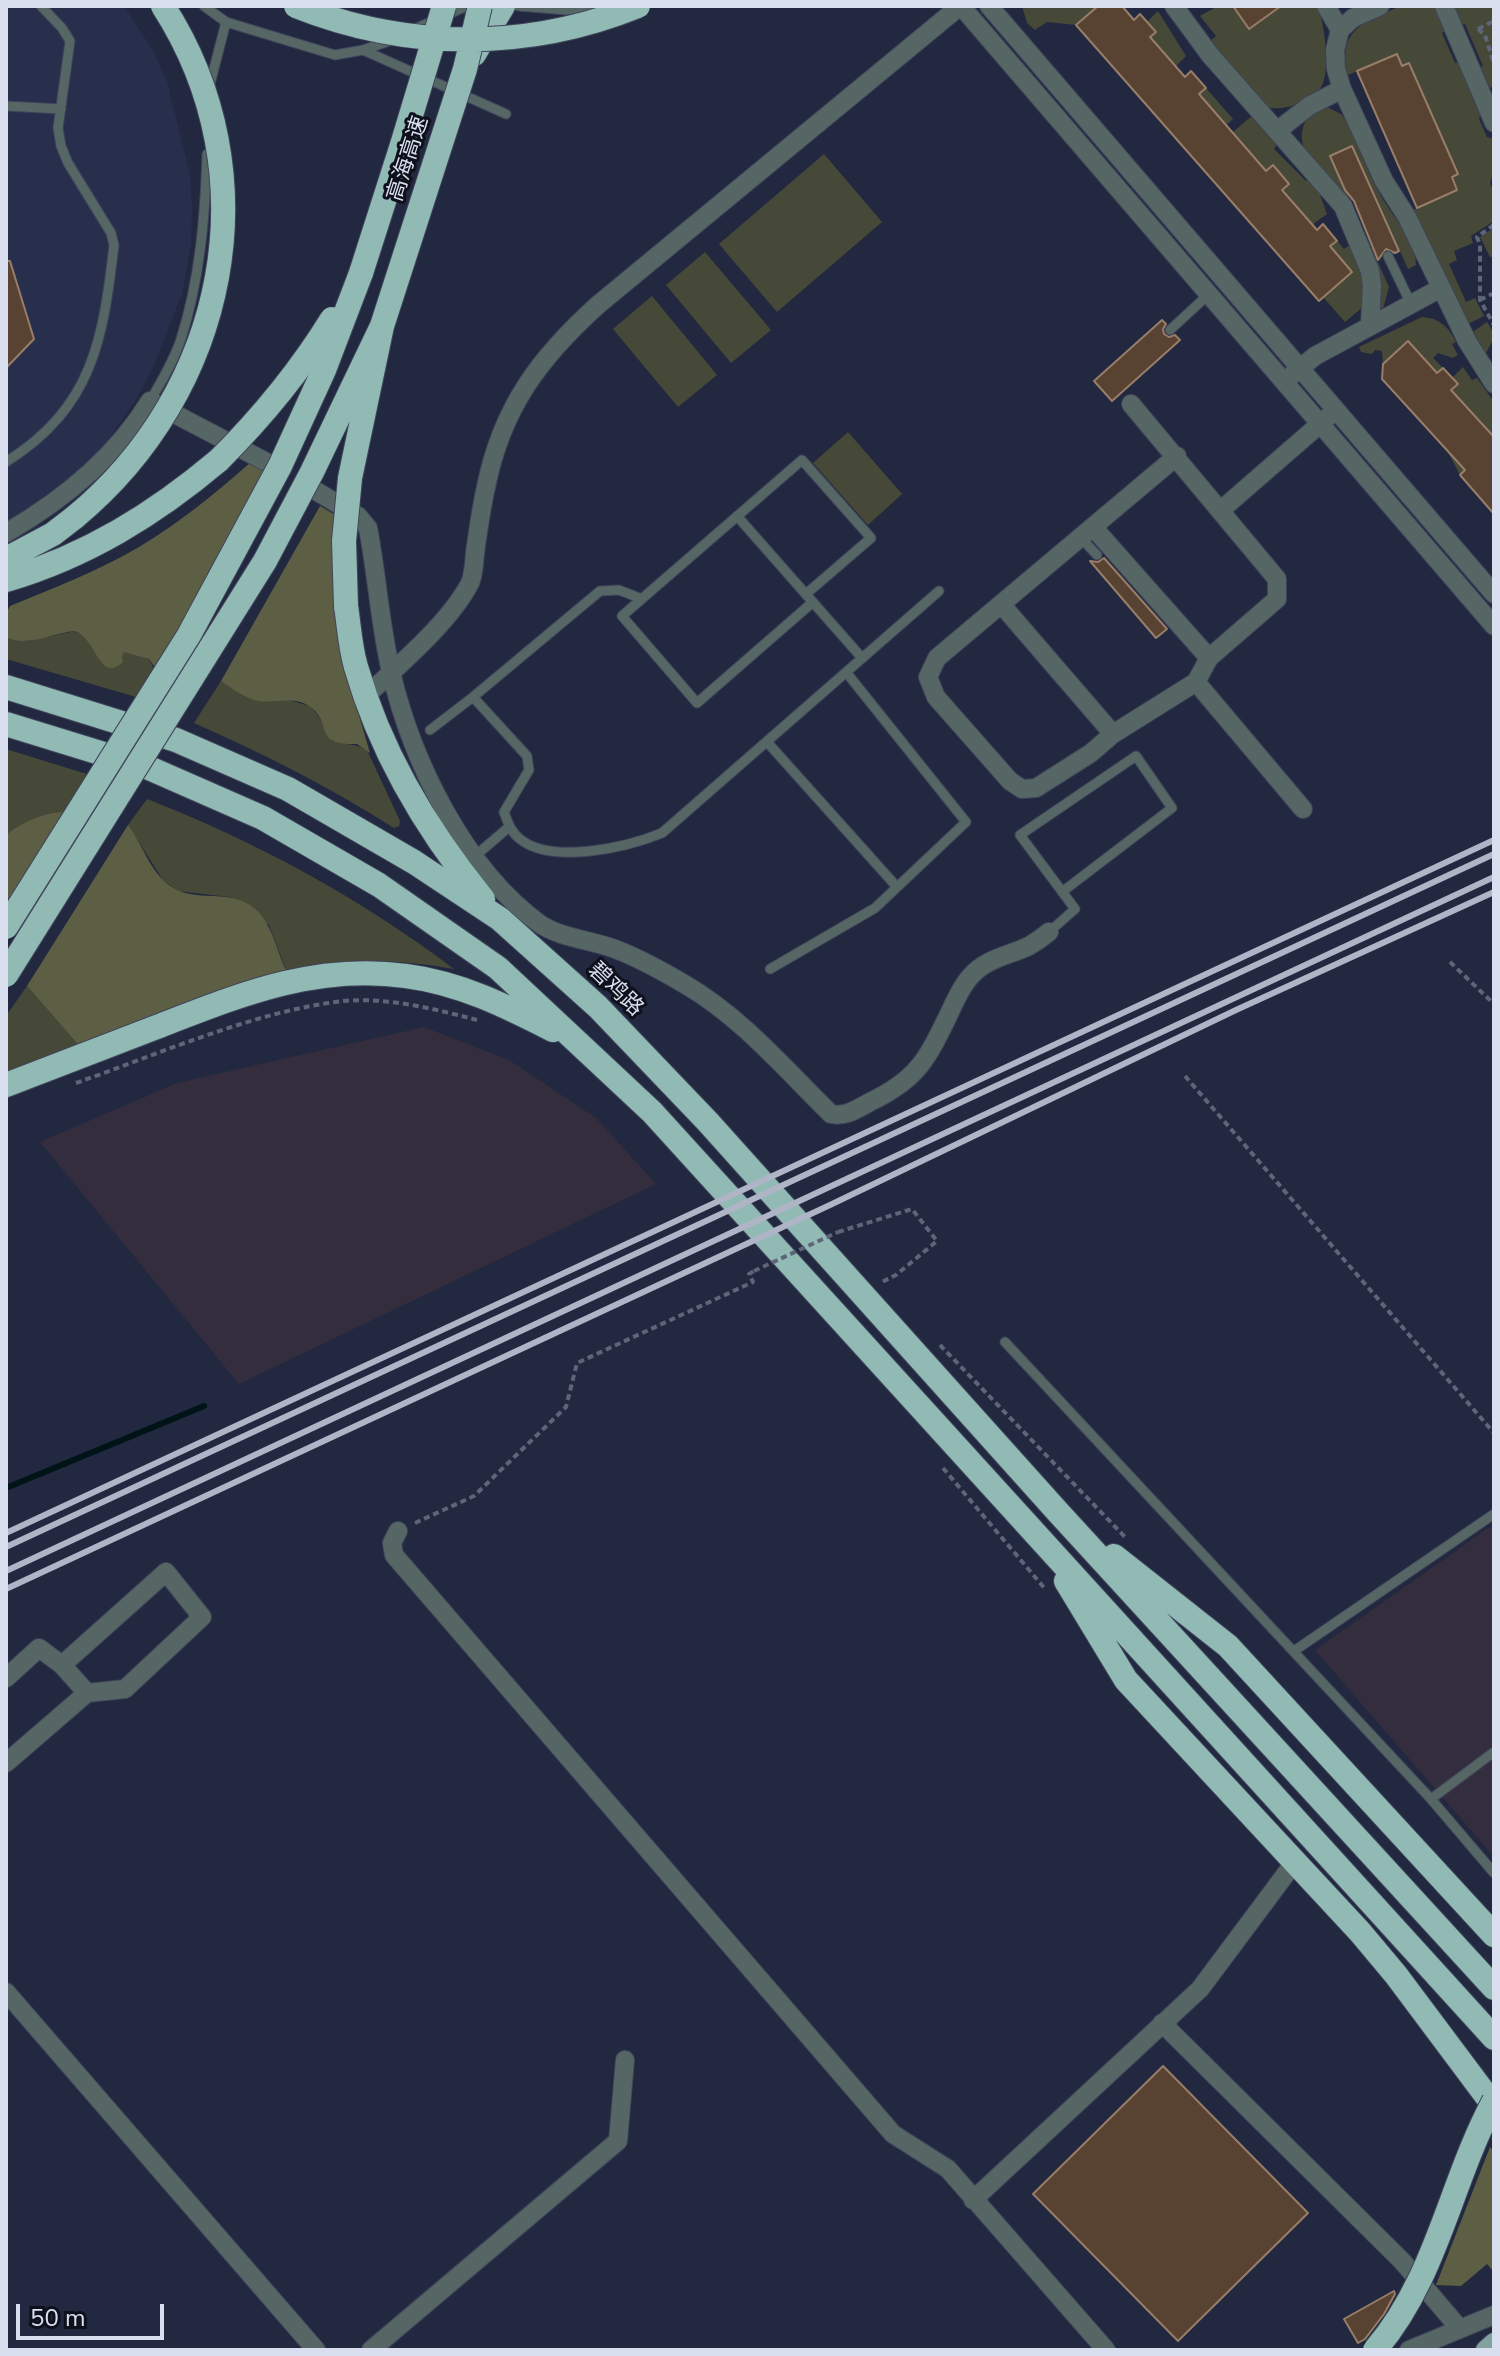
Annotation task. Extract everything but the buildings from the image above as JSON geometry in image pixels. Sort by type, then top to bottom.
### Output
[{"type":"highway","points":[[6,559],[53,534],[129,465],[181,385],[213,303],[219,276],[224,206],[217,144],[198,70],[163,6]]},
{"type":"highway","points":[[296,6],[385,32],[422,39],[458,40],[516,38],[559,31],[638,6]]},
{"type":"highway","name":"高海高速","points":[[361,273],[444,6]]},
{"type":"highway","name":"高海高速","points":[[382,326],[465,69],[480,6]]},
{"type":"highway","points":[[465,69],[503,6]]},
{"type":"highway","points":[[6,580],[33,572],[122,532],[219,460],[254,425],[319,340],[361,273]]},
{"type":"highway","points":[[6,927],[196,621],[280,466],[324,370],[361,273]]},
{"type":"highway","points":[[382,326],[350,478],[344,541],[346,606],[355,665],[395,770],[446,854],[500,919]]},
{"type":"highway","points":[[6,975],[265,561],[312,472],[382,326]]},
{"type":"highway","name":"碧鸡路","points":[[6,687],[176,740],[288,789],[414,862],[500,919],[598,1007],[708,1122],[1057,1511]]},
{"type":"highway","points":[[6,724],[149,768],[263,818],[379,885],[498,968],[652,1112],[1494,2038]]},
{"type":"highway","points":[[6,1085],[259,988],[304,979],[379,973],[430,980],[475,993],[506,1006],[590,1052]]},
{"type":"highway","points":[[1057,1511],[1228,1646],[1494,1935]]},
{"type":"highway","points":[[1057,1511],[1494,1988]]},
{"type":"highway","points":[[1036,1532],[1126,1680],[1396,1975],[1494,2103],[1423,2274],[1403,2312],[1375,2350]]},
{"type":"main road","points":[[1486,2350],[1494,2343]]},
{"type":"street","points":[[367,695],[456,606],[472,580],[486,485],[496,448],[526,384],[547,355],[599,304],[961,6],[1494,626]]},
{"type":"street","points":[[989,6],[1494,594]]},
{"type":"street","points":[[1174,6],[1210,55],[1343,206],[1370,271],[1370,325]]},
{"type":"street","points":[[1326,6],[1340,30]]},
{"type":"street","points":[[1380,6],[1353,18],[1340,30],[1335,50],[1342,89],[1384,181],[1407,217],[1467,341],[1494,384]]},
{"type":"street","points":[[1444,6],[1494,123]]},
{"type":"street","points":[[1277,131],[1309,106],[1342,89]]},
{"type":"street","points":[[1284,382],[1315,356],[1441,288]]},
{"type":"street","points":[[6,533],[50,506],[95,469],[138,421],[150,401],[270,464]]},
{"type":"street","points":[[1131,404],[1177,456],[1272,570],[1279,590],[1277,599],[1209,658],[1196,682],[1113,734],[1091,753],[1036,788],[1022,789],[1010,781],[936,697],[929,687],[930,667],[1177,456]]},
{"type":"street","points":[[1221,510],[1336,410]]},
{"type":"street","points":[[316,491],[358,516],[368,528],[391,672],[426,771],[446,812],[475,856],[514,904],[544,926],[616,949],[687,985],[738,1022],[831,1114],[840,1116],[891,1092],[921,1067],[970,976],[983,964],[1029,946],[1049,932]]},
{"type":"street","points":[[1086,532],[1209,658]]},
{"type":"street","points":[[1001,604],[1113,734]]},
{"type":"street","points":[[1196,682],[1303,809]]},
{"type":"street","points":[[398,1531],[392,1543],[394,1555],[893,2134],[948,2169],[1106,2350]]},
{"type":"street","points":[[6,1763],[87,1693],[125,1689],[202,1617],[166,1572],[62,1665]]},
{"type":"street","points":[[6,1678],[39,1648],[62,1665],[87,1693]]},
{"type":"street","points":[[973,2200],[1200,1989],[1294,1863]]},
{"type":"street","points":[[6,1992],[316,2350]]},
{"type":"street","points":[[1162,2023],[1402,2261],[1460,2329]]},
{"type":"street","points":[[371,2350],[618,2141],[625,2060]]},
{"type":"street","points":[[1409,2350],[1494,2315]]},
{"type":"lane","points":[[6,462],[47,431],[81,387],[93,363],[108,298],[114,245],[111,233],[68,163],[61,146],[58,128],[70,41],[41,6]]},
{"type":"lane","points":[[204,6],[226,22],[335,55],[363,50],[467,6]]},
{"type":"lane","points":[[518,6],[567,10],[602,6]]},
{"type":"lane","points":[[150,401],[180,342],[196,283],[205,221],[210,81],[226,22]]},
{"type":"lane","points":[[363,50],[506,114]]},
{"type":"lane","points":[[6,106],[61,109]]},
{"type":"lane","points":[[1388,256],[1411,304]]},
{"type":"lane","points":[[1170,330],[1209,294]]},
{"type":"lane","points":[[802,460],[871,538],[809,598],[697,703],[622,616],[802,460]]},
{"type":"lane","points":[[737,516],[862,658]]},
{"type":"lane","points":[[1086,532],[1097,555]]},
{"type":"lane","points":[[430,730],[600,591],[619,590],[642,599]]},
{"type":"lane","points":[[473,697],[527,756],[529,770],[504,812],[509,827],[522,841],[552,852],[594,851],[643,841],[662,833],[939,591]]},
{"type":"lane","points":[[770,969],[875,908],[966,822],[846,672]]},
{"type":"lane","points":[[767,742],[897,887]]},
{"type":"lane","points":[[1049,932],[1075,909],[1062,892],[1020,835],[1136,756],[1172,808],[1062,892]]},
{"type":"lane","points":[[475,856],[509,827]]},
{"type":"lane","points":[[1005,1342],[1431,1799],[1494,1873]]},
{"type":"lane","points":[[1294,1651],[1494,1514]]},
{"type":"lane","points":[[1431,1799],[1494,1752]]},
{"type":"path","points":[[1478,29],[1485,35],[1494,64]]},
{"type":"path","points":[[1494,225],[1477,237],[1480,245],[1480,300],[1494,325]]},
{"type":"path","points":[[1480,300],[1494,293]]},
{"type":"path","points":[[1450,962],[1494,1004]]},
{"type":"path","points":[[64,1088],[265,1017],[346,1001],[431,1008],[490,1023]]},
{"type":"path","points":[[1185,1076],[1494,1433]]},
{"type":"path","points":[[398,1531],[474,1496],[566,1407],[577,1363],[753,1282],[749,1274],[754,1271],[838,1232],[912,1209],[937,1241],[896,1275],[880,1283]]},
{"type":"shaded area","points":[[6,6],[124,6],[152,49],[167,81],[190,174],[192,207],[191,246],[182,294],[152,370],[135,401],[105,444],[69,479],[35,507],[6,523]]},
{"type":"shaded area","points":[[424,1027],[509,1060],[596,1118],[656,1184],[239,1384],[40,1142],[177,1083]]},
{"type":"shaded area","points":[[1494,1524],[1494,1857],[1315,1650]]},
{"type":"green space","points":[[1022,6],[1098,6],[1076,25],[1047,22],[1035,30],[1027,23]]},
{"type":"green space","points":[[1218,6],[1233,6],[1249,29],[1280,6],[1318,6],[1326,55],[1323,83],[1314,96],[1299,104],[1268,108],[1209,42],[1216,36],[1200,16]]},
{"type":"green space","points":[[1401,6],[1437,7],[1449,29],[1442,33],[1455,63],[1463,61],[1483,108],[1479,119],[1487,137],[1494,139],[1494,169],[1490,183],[1494,194],[1494,221],[1471,236],[1473,243],[1454,251],[1457,260],[1449,264],[1466,302],[1475,298],[1484,316],[1468,324],[1413,210],[1457,190],[1452,177],[1458,174],[1410,63],[1402,66],[1397,54],[1348,75],[1345,59],[1350,37],[1366,22]]},
{"type":"green space","points":[[1450,6],[1494,6],[1494,91],[1492,87],[1486,89],[1477,69],[1483,66],[1465,24],[1458,26]]},
{"type":"green space","points":[[1158,11],[1186,56],[1176,66],[1150,37],[1156,31],[1147,22]]},
{"type":"green space","points":[[1206,88],[1233,119],[1219,132],[1211,124],[1219,116],[1199,94]]},
{"type":"green space","points":[[1327,107],[1341,114],[1348,123],[1375,184],[1415,255],[1416,265],[1408,269],[1353,147],[1330,156],[1389,287],[1383,309],[1377,307],[1378,282],[1304,149],[1302,135],[1305,122],[1313,113]]},
{"type":"green space","points":[[1253,115],[1278,143],[1274,149],[1306,181],[1310,177],[1324,191],[1320,195],[1327,214],[1312,225],[1233,132]]},
{"type":"green space","points":[[824,154],[882,222],[777,312],[719,244]]},
{"type":"green space","points":[[1494,228],[1494,256],[1490,257],[1480,237]]},
{"type":"green space","points":[[1337,241],[1344,249],[1352,243],[1366,275],[1363,307],[1345,322],[1323,297],[1352,272],[1330,246]]},
{"type":"green space","points":[[705,252],[771,330],[731,363],[666,285]]},
{"type":"green space","points":[[652,296],[717,375],[678,407],[613,329]]},
{"type":"green space","points":[[1422,317],[1442,324],[1456,342],[1452,344],[1458,355],[1453,358],[1438,353],[1433,358],[1443,368],[1437,373],[1408,341],[1383,364],[1382,351],[1375,350],[1372,354],[1361,352],[1359,347]]},
{"type":"green space","points":[[1487,322],[1493,337],[1486,353],[1473,332]]},
{"type":"green space","points":[[1463,367],[1472,380],[1477,378],[1494,402],[1494,445],[1460,475],[1448,452],[1480,423],[1451,390],[1452,378]]},
{"type":"green space","points":[[848,432],[902,494],[868,525],[813,463]]},
{"type":"green space","points":[[251,462],[275,476],[153,682],[154,666],[149,659],[124,652],[123,662],[108,668],[75,631],[24,641],[8,638],[6,614],[10,606],[139,547],[197,507]]},
{"type":"green space","points":[[320,506],[342,519],[353,695],[370,753],[357,744],[343,744],[328,737],[316,712],[303,703],[254,700],[221,681]]},
{"type":"green space","points":[[75,631],[121,656],[124,652],[136,653],[150,661],[153,673],[143,699],[6,659],[6,635],[27,641]]},
{"type":"green space","points":[[221,681],[252,699],[286,699],[310,706],[332,741],[367,750],[400,821],[399,826],[394,828],[296,772],[194,723]]},
{"type":"green space","points":[[6,749],[93,776],[73,811],[6,835]]},
{"type":"green space","points":[[147,799],[268,853],[345,895],[454,969],[370,961],[286,970],[269,925],[229,897],[178,891],[163,880],[128,825]]},
{"type":"green space","points":[[73,811],[6,917],[6,835],[37,817]]},
{"type":"green space","points":[[128,825],[154,869],[177,890],[226,897],[252,906],[267,923],[286,970],[234,986],[81,1048],[27,986]]},
{"type":"green space","points":[[27,986],[81,1048],[6,1078],[6,1016]]},
{"type":"green space","points":[[1490,2147],[1494,2152],[1494,2272],[1487,2264],[1461,2286],[1436,2285]]},
{"type":"waterway","points":[[6,1488],[204,1406]]},
{"type":"railway","points":[[6,1533],[1494,840]]},
{"type":"railway","points":[[6,1547],[1494,854]]},
{"type":"railway","points":[[6,1571],[1494,877]]},
{"type":"railway","points":[[6,1589],[830,1205],[1236,1010],[1494,892]]}]
